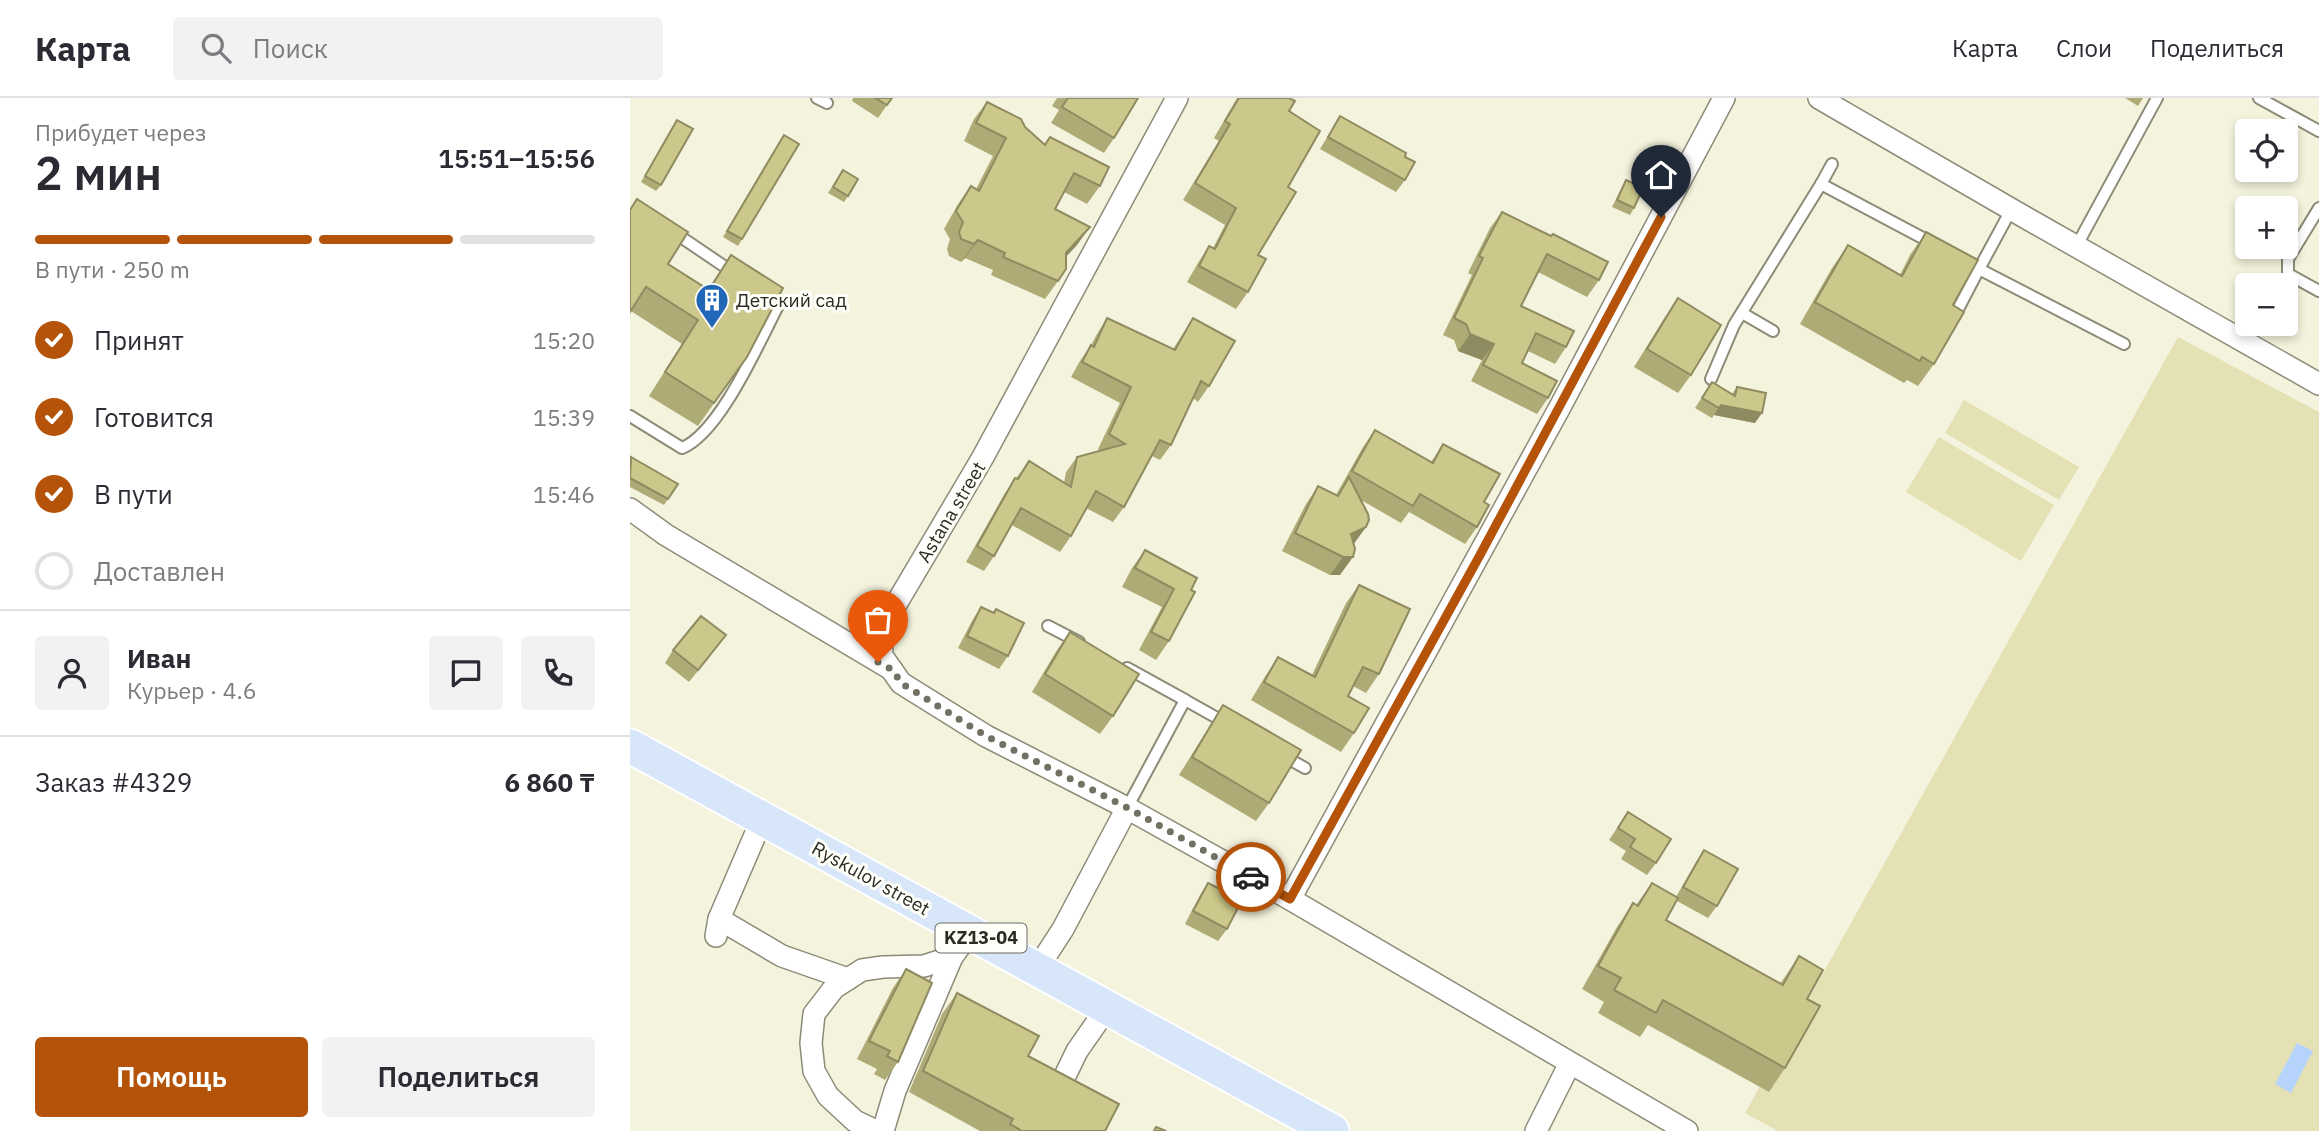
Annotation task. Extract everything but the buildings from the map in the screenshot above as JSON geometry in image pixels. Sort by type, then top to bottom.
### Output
[{"type":"main road","name":"Ryskulov street","points":[[630,746],[762,819],[961,945],[1037,969],[1332,1131]]},
{"type":"street","name":"Astana street","points":[[1177,98],[983,457],[892,611],[881,634],[882,656],[901,683],[986,736],[1128,808],[1290,899],[1687,1131]]},
{"type":"street","points":[[1290,899],[1527,469],[1724,98]]},
{"type":"street","points":[[1819,98],[2319,384]]},
{"type":"street","points":[[630,509],[666,535],[893,670]]},
{"type":"street","points":[[1037,969],[1063,929],[1128,808]]},
{"type":"street","points":[[762,819],[717,928],[782,956],[848,979]]},
{"type":"street","points":[[876,1131],[855,1121],[828,1096],[814,1071],[811,1043],[814,1014],[834,988],[862,970],[924,966],[961,945]]},
{"type":"street","points":[[883,1131],[895,1091],[961,945]]},
{"type":"street","points":[[1061,1084],[1077,1051],[1107,1007]]},
{"type":"street","points":[[1535,1131],[1570,1063]]},
{"type":"lane","points":[[2076,247],[2157,98]]},
{"type":"lane","points":[[2259,98],[2319,131]]},
{"type":"lane","points":[[1711,379],[1742,313],[1832,164]]},
{"type":"lane","points":[[1821,184],[1942,249]]},
{"type":"lane","points":[[2319,208],[2288,259],[2288,274],[2319,291]]},
{"type":"lane","points":[[1955,316],[2011,209]]},
{"type":"lane","points":[[664,226],[745,281]]},
{"type":"lane","points":[[1954,256],[2124,344]]},
{"type":"lane","points":[[630,416],[682,448],[693,444],[724,408],[779,304],[756,289]]},
{"type":"lane","points":[[1742,313],[1773,331]]},
{"type":"lane","points":[[1048,626],[1094,651]]},
{"type":"lane","points":[[1117,663],[1233,727]]},
{"type":"lane","points":[[1128,808],[1185,700]]},
{"type":"lane","points":[[1269,747],[1305,768]]},
{"type":"shaded area","points":[[2178,337],[2319,412],[2319,1131],[1778,1131],[1745,1113]]},
{"type":"shaded area","points":[[1964,400],[2079,467],[2059,500],[1945,433]]},
{"type":"shaded area","points":[[1939,437],[2054,505],[2021,561],[1906,492]]},
{"type":"water","points":[[2297,1043],[2313,1051],[2291,1093],[2275,1084]]},
{"type":"way so far","points":[[878,662],[893,670],[901,683],[986,736],[1128,808],[1251,877]]},
{"type":"place","name":"Детский сад","points":[[712,330]]},
{"type":"route","points":[[1251,877],[1290,899],[1480,555],[1661,217]]}]
